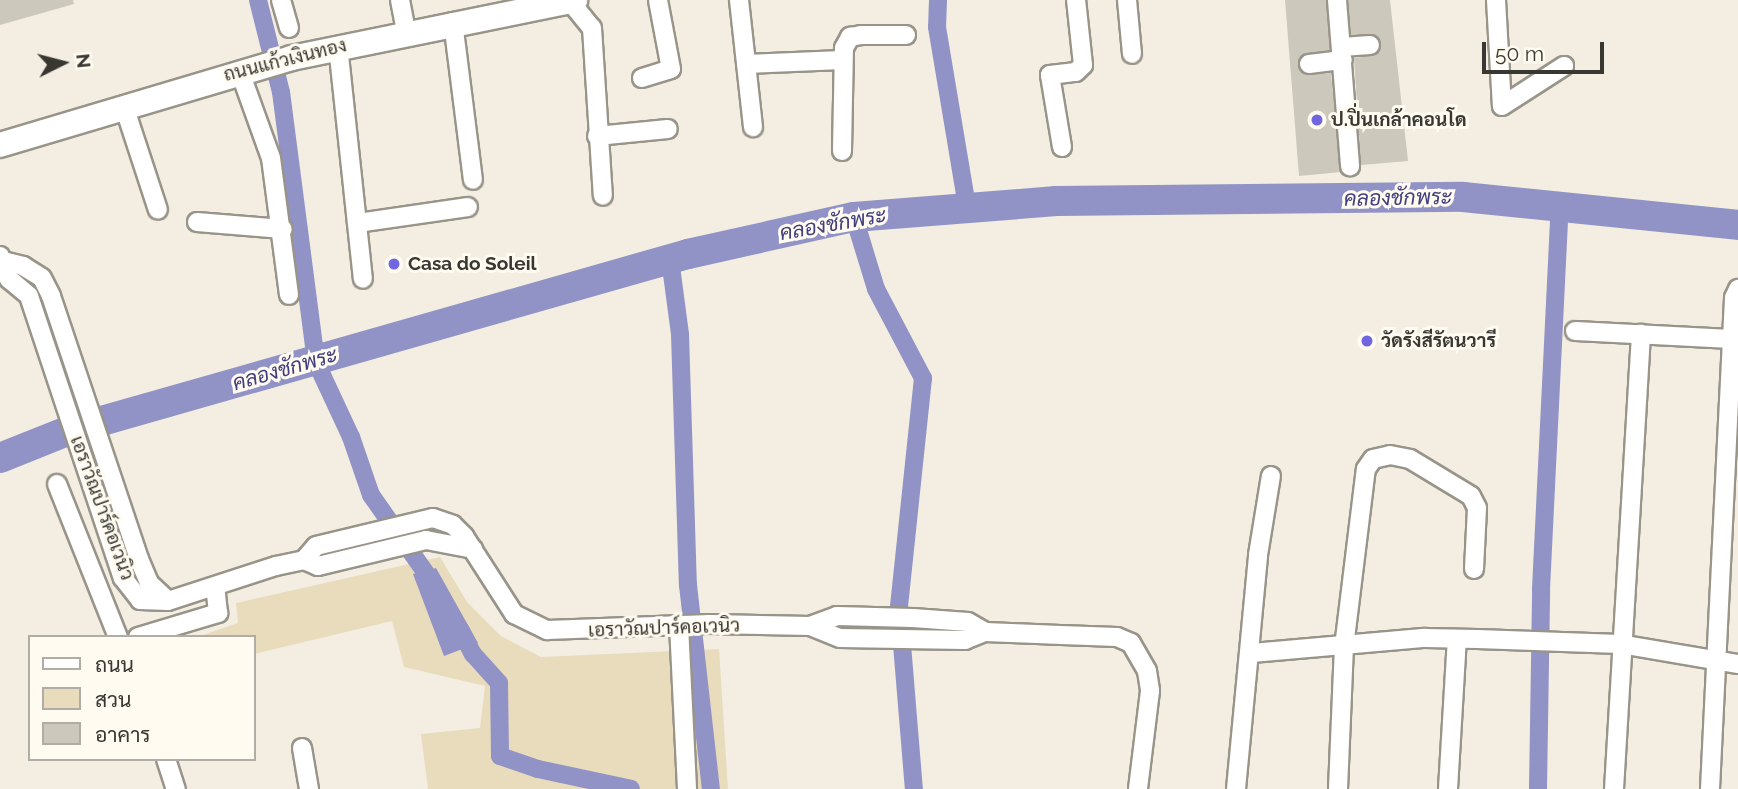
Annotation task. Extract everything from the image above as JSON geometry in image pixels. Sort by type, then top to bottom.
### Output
[{"type":"street","points":[[281,0],[289,28]]},
{"type":"street","points":[[400,0],[406,31]]},
{"type":"street","points":[[642,78],[671,69],[658,0]]},
{"type":"street","points":[[739,0],[753,127]]},
{"type":"street","points":[[1062,147],[1050,75],[1076,72],[1083,65],[1076,0]]},
{"type":"street","points":[[1127,0],[1132,54]]},
{"type":"street","points":[[1337,0],[1350,166]]},
{"type":"street","points":[[1496,0],[1502,106],[1564,65]]},
{"type":"street","points":[[571,1],[592,28],[603,196]]},
{"type":"street","name":"ถนนแก้วเงินทอง","points":[[0,145],[124,106],[338,46],[571,1]]},
{"type":"street","points":[[453,22],[473,180]]},
{"type":"street","points":[[842,151],[842,60],[850,37],[906,35]]},
{"type":"street","points":[[1309,64],[1370,45]]},
{"type":"street","points":[[338,46],[363,279]]},
{"type":"street","points":[[746,64],[842,60]]},
{"type":"street","points":[[247,70],[271,158],[283,229],[289,295]]},
{"type":"street","points":[[124,106],[158,210]]},
{"type":"street","points":[[597,136],[668,129]]},
{"type":"street","points":[[356,223],[468,208]]},
{"type":"street","points":[[197,222],[283,229]]},
{"type":"street","name":"เอราวัณปาร์คอเวนิว","points":[[1,259],[23,266],[42,278],[51,296],[149,583],[168,601]]},
{"type":"street","name":"เอราวัณปาร์คอเวนิว","points":[[1,259],[9,279],[29,296],[123,578],[140,600],[168,601]]},
{"type":"street","points":[[1710,789],[1732,339],[1738,289]]},
{"type":"street","points":[[1575,331],[1732,339]]},
{"type":"street","points":[[1615,789],[1620,644],[1641,334]]},
{"type":"street","points":[[1338,789],[1344,647],[1366,470],[1373,459],[1390,455],[1410,458],[1471,496],[1477,508],[1474,569]]},
{"type":"street","points":[[1236,789],[1252,653],[1258,555],[1271,476]]},
{"type":"street","points":[[57,484],[117,635]]},
{"type":"street","name":"เอราวัณปาร์คอเวนิว","points":[[304,560],[323,544],[433,518],[453,525],[473,549],[514,614],[533,626],[592,631],[710,624],[810,626],[840,638],[965,640],[985,632],[1104,634],[1131,643],[1147,671],[1150,691],[1138,789]]},
{"type":"street","points":[[168,601],[304,560],[318,566],[426,540],[473,549]]},
{"type":"street","points":[[145,635],[218,613],[215,586]]},
{"type":"street","name":"เอราวัณปาร์คอเวนิว","points":[[810,626],[836,616],[968,621],[985,632]]},
{"type":"street","points":[[679,625],[687,789]]},
{"type":"street","points":[[1448,789],[1457,639]]},
{"type":"street","points":[[1252,653],[1457,639],[1505,640],[1620,644],[1738,664]]},
{"type":"street","points":[[302,748],[309,789]]},
{"type":"street","points":[[167,761],[176,789]]},
{"type":"green space","points":[[440,557],[467,602],[501,636],[541,657],[719,649],[728,789],[428,789],[421,734],[480,728],[485,686],[404,667],[392,621],[256,654],[256,635],[203,635],[238,623],[236,603]]},
{"type":"water","points":[[436,568],[478,643],[444,656],[413,574]]},
{"type":"building","points":[[0,0],[73,0],[74,4],[0,25]]},
{"type":"building","name":"ป.ปิ่นเกล้าคอนโด","points":[[1285,0],[1326,0],[1330,50],[1303,55],[1298,65],[1305,75],[1331,73],[1341,172],[1299,176]]},
{"type":"building","name":"ป.ปิ่นเกล้าคอนโด","points":[[1348,0],[1390,0],[1408,161],[1361,165],[1354,58],[1376,55],[1381,44],[1374,35],[1351,35]]},
{"type":"waterway","points":[[258,0],[281,92],[316,362],[351,437],[371,495],[437,589]]},
{"type":"waterway","points":[[938,0],[937,27],[967,207]]},
{"type":"waterway","name":"คลองชักพระ","points":[[0,458],[70,430],[688,254],[854,217],[1056,201],[1463,197],[1738,225]]},
{"type":"waterway","points":[[1538,789],[1541,589],[1560,207]]},
{"type":"waterway","points":[[854,217],[876,289],[923,378],[899,608],[914,789]]},
{"type":"waterway","points":[[670,259],[680,334],[688,585],[711,789]]},
{"type":"waterway","points":[[460,629],[473,654],[499,683],[500,756],[538,769],[631,789]]},
{"type":"place","name":"ป.ปิ่นเกล้าคอนโด","points":[[1317,120]]},
{"type":"place","name":"Casa do Soleil","points":[[394,264]]},
{"type":"place","name":"วัดรังสีรัตนวารี","points":[[1367,341]]}]
